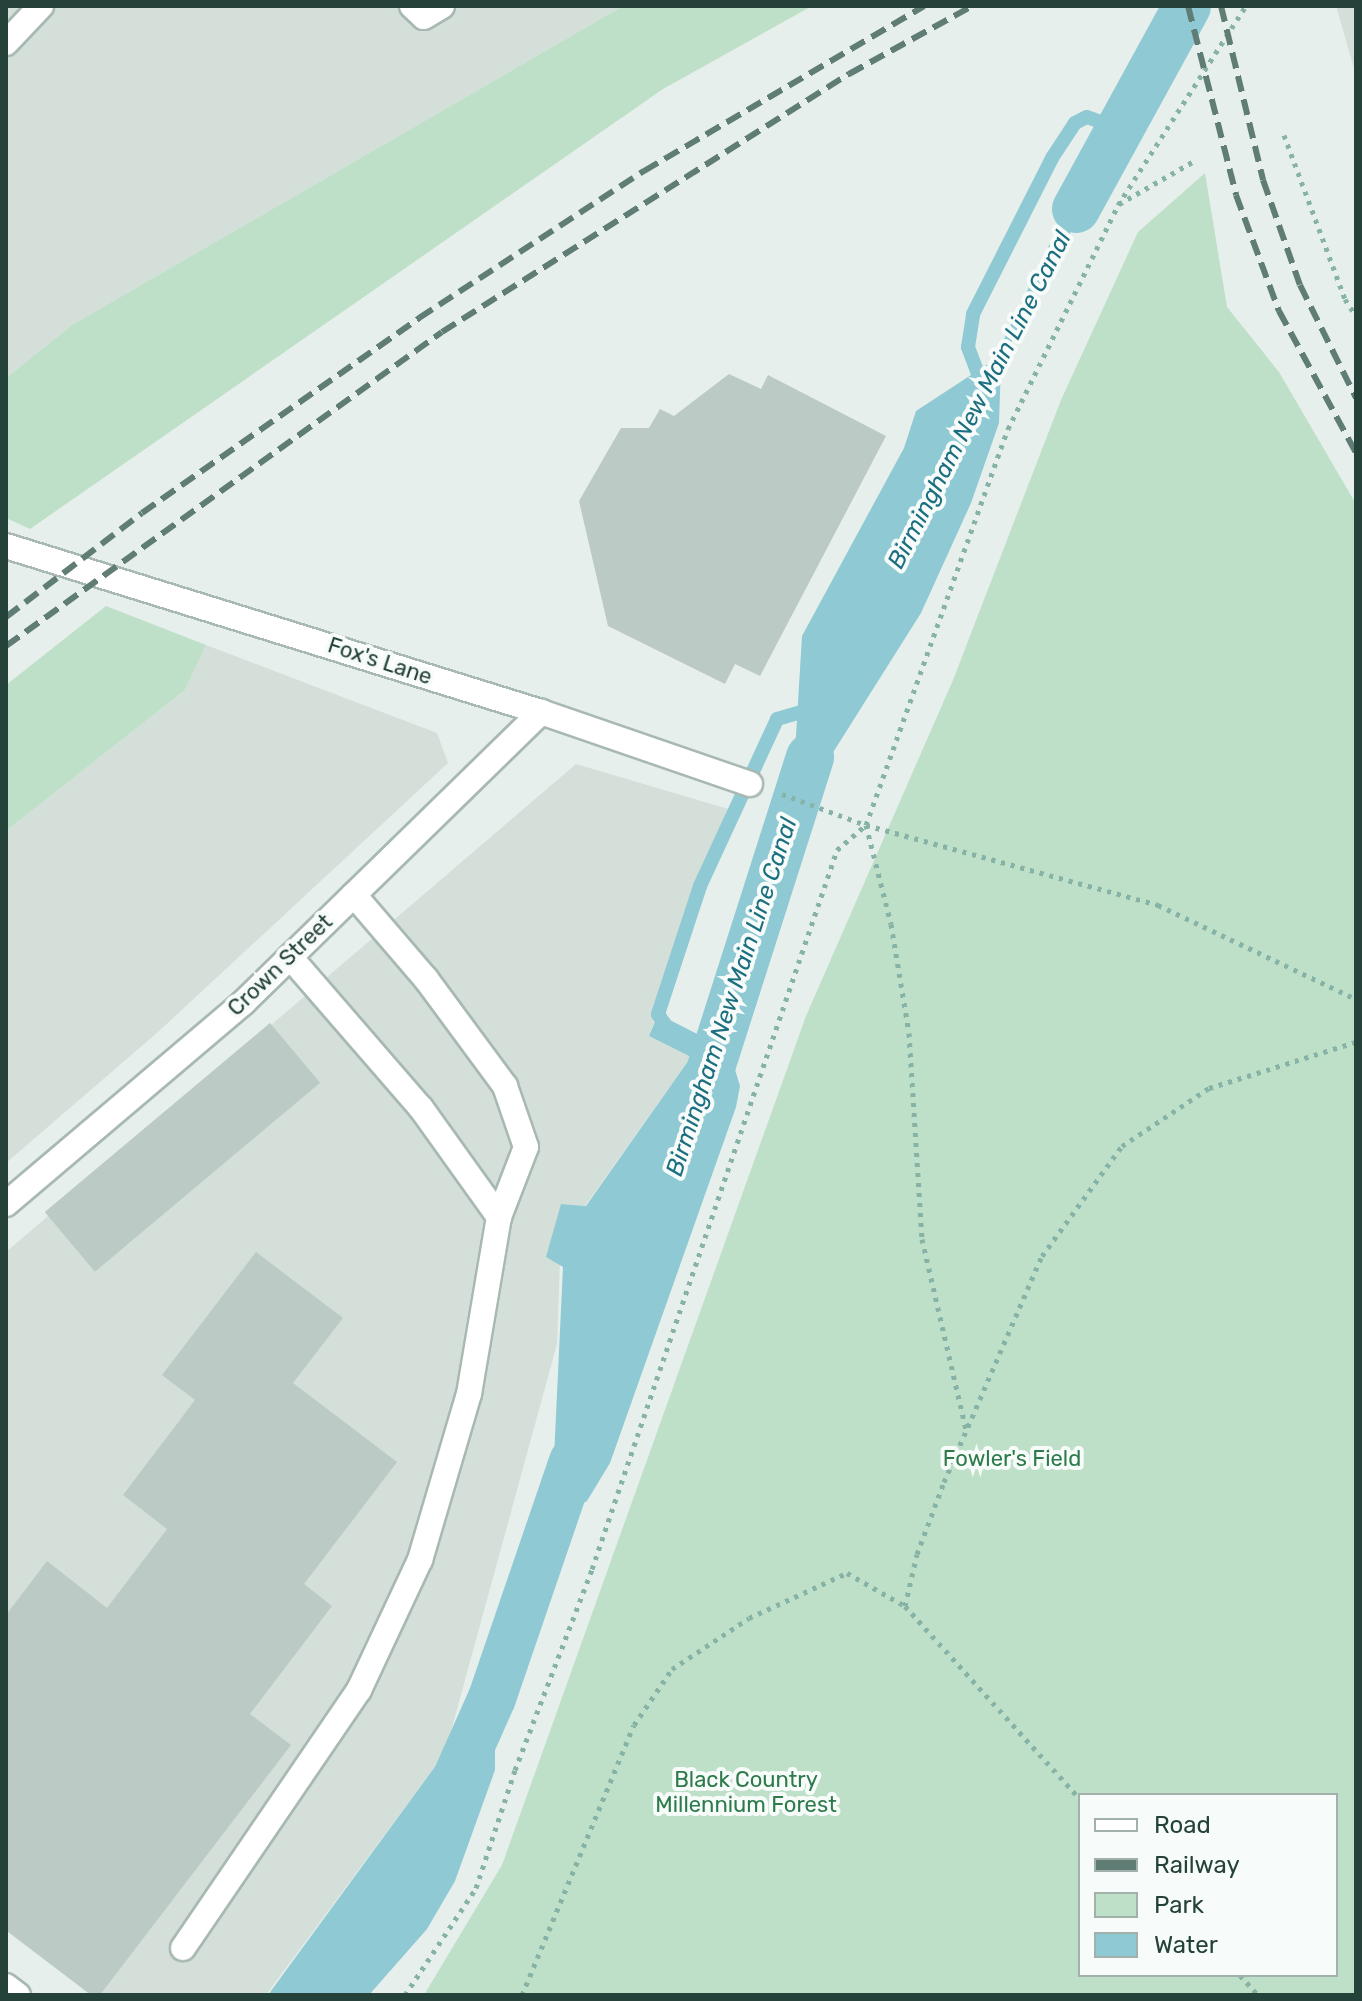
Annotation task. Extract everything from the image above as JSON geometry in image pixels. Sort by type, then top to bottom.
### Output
[{"type":"street","points":[[6,43],[41,6]]},
{"type":"street","points":[[412,6],[424,17],[442,6]]},
{"type":"street","name":"Fox's Lane","points":[[6,546],[541,712],[750,784]]},
{"type":"street","name":"Crown Street","points":[[6,1204],[290,957],[541,712]]},
{"type":"street","points":[[183,1948],[359,1690],[420,1560],[469,1394],[499,1217],[526,1147],[505,1086],[426,979],[354,895]]},
{"type":"street","points":[[290,957],[421,1108],[499,1217]]},
{"type":"street","points":[[6,1986],[18,1995]]},
{"type":"path","points":[[405,1995],[476,1888],[597,1554],[837,850],[866,825],[1008,429],[1118,205],[1246,6]]},
{"type":"path","points":[[1284,135],[1345,299],[1356,316]]},
{"type":"path","points":[[1118,205],[1194,161]]},
{"type":"path","points":[[750,784],[866,825],[1158,905],[1356,999]]},
{"type":"path","points":[[866,825],[891,924],[909,1033],[922,1239],[967,1432]]},
{"type":"path","points":[[905,1606],[917,1554],[1042,1256],[1122,1146],[1209,1088],[1356,1042]]},
{"type":"path","points":[[522,1995],[634,1725],[672,1669],[749,1618],[847,1573],[905,1606],[1078,1797]]},
{"type":"path","points":[[1242,1977],[1258,1995]]},
{"type":"shaded area","points":[[6,6],[623,6],[72,325],[6,378]]},
{"type":"shaded area","points":[[1336,6],[1356,6],[1356,75]]},
{"type":"shaded area","points":[[206,645],[437,733],[448,763],[158,1032],[6,1163],[6,831],[185,690]]},
{"type":"shaded area","points":[[576,764],[735,811],[700,886],[649,1036],[691,1057],[585,1206],[562,1204],[557,1344],[445,1753],[266,1995],[91,1995],[6,1931],[6,1252]]},
{"type":"green space","points":[[623,6],[812,6],[663,89],[30,529],[6,518],[6,378],[72,325]]},
{"type":"green space","name":"Fowler's Field","points":[[1205,173],[1227,307],[1279,372],[1356,504],[1356,1995],[424,1995],[502,1865],[806,1016],[953,680],[1061,400],[1138,232]]},
{"type":"green space","points":[[106,606],[206,645],[185,690],[6,831],[6,685]]},
{"type":"water","points":[[1095,112],[1113,166],[1096,185],[1001,362],[999,423],[971,503],[921,613],[791,819],[802,636],[904,448],[916,411],[994,360],[1091,158]]},
{"type":"water","points":[[658,1014],[711,1041],[721,1041],[729,1050],[740,1086],[736,1107],[610,1463],[587,1501],[551,1521],[563,1267],[546,1257],[561,1204],[586,1206],[691,1057],[649,1036]]},
{"type":"water","points":[[486,1712],[495,1727],[495,1770],[455,1881],[427,1929],[369,1995],[268,1995],[445,1753]]},
{"type":"pier","points":[[789,785],[812,795],[794,821],[787,820]]},
{"type":"building","points":[[729,374],[761,389],[768,375],[886,436],[760,676],[735,664],[725,684],[608,626],[579,501],[621,428],[649,428],[660,409],[674,416]]},
{"type":"building","points":[[270,1023],[320,1083],[95,1272],[45,1212]]},
{"type":"building","points":[[256,1252],[343,1318],[293,1383],[397,1462],[304,1584],[332,1606],[250,1714],[291,1745],[100,1995],[91,1995],[6,1930],[6,1615],[47,1561],[107,1608],[167,1529],[123,1495],[195,1400],[162,1375]]},
{"type":"waterway","name":"Birmingham New Main Line Canal","points":[[1076,209],[1187,6]]},
{"type":"waterway","points":[[983,387],[968,347],[973,314],[1052,158],[1075,123],[1087,117],[1120,129]]},
{"type":"waterway","points":[[669,1030],[658,1014],[700,886],[777,719],[813,709]]},
{"type":"waterway","name":"Birmingham New Main Line Canal","points":[[700,1102],[810,757]]},
{"type":"waterway","name":"Birmingham New Main Line Canal","points":[[459,1772],[492,1698],[573,1462]]},
{"type":"railway","points":[[6,617],[142,513],[419,318],[644,171],[924,6]]},
{"type":"railway","points":[[6,646],[442,332],[849,74],[972,6]]},
{"type":"railway","points":[[1188,6],[1236,195],[1279,311],[1356,453]]},
{"type":"railway","points":[[1221,6],[1263,180],[1300,285],[1356,398]]},
{"type":"park label","name":"Black Country Millennium Forest","points":[[746,1792]]}]
